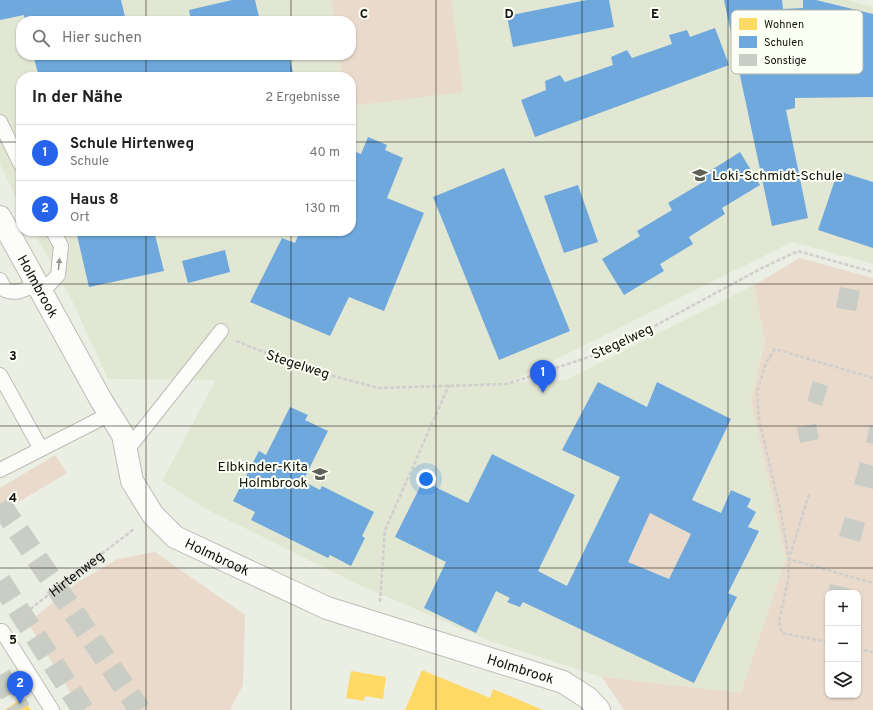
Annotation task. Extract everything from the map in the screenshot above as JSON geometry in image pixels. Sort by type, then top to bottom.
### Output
[{"type":"street","name":"Holmbrook","points":[[0,217],[123,435],[128,450],[132,481],[154,515],[175,537],[327,608],[563,682],[588,698],[599,710]]},
{"type":"lane","points":[[0,122],[16,155]]},
{"type":"lane","points":[[0,280],[5,290],[18,292],[39,288],[58,275],[61,246],[56,236]]},
{"type":"lane","points":[[128,450],[221,331]]},
{"type":"lane","points":[[0,375],[41,449]]},
{"type":"lane","points":[[0,470],[110,414]]},
{"type":"lane","points":[[2,631],[52,710]]},
{"type":"path","name":"Stegelweg","points":[[221,331],[241,344],[310,370],[379,388],[507,384],[610,350],[762,268],[798,252],[873,272]]},
{"type":"path","points":[[825,641],[782,633],[779,622],[788,580],[789,560],[780,508],[759,420],[757,392],[766,363],[775,349],[873,378]]},
{"type":"path","points":[[378,624],[385,530],[449,385]]},
{"type":"path","points":[[789,560],[809,494]]},
{"type":"path","name":"Hirtenweg","points":[[2,631],[154,515]]},
{"type":"path","points":[[789,560],[873,583]]},
{"type":"path","points":[[861,650],[873,652]]},
{"type":"shaded area","points":[[0,0],[847,0],[873,7],[873,264],[792,242],[508,383],[566,380],[754,285],[765,342],[751,401],[786,559],[741,693],[602,677],[493,642],[359,585],[208,510],[162,481],[216,380],[108,379],[71,298],[36,236],[356,236],[356,72],[16,72],[16,198],[0,164]]},
{"type":"shaded area","points":[[451,0],[463,92],[356,105],[356,72],[341,72],[340,60],[356,60],[356,16],[334,16],[332,1]]},
{"type":"shaded area","points":[[800,258],[873,278],[873,710],[624,710],[602,677],[741,693],[786,559],[751,401],[765,342],[754,285]]},
{"type":"shaded area","points":[[55,455],[67,473],[0,513],[0,488]]},
{"type":"shaded area","points":[[650,513],[691,534],[669,579],[628,562]]},
{"type":"shaded area","points":[[155,552],[245,615],[243,685],[230,710],[81,710],[28,623],[78,582],[118,559]]},
{"type":"building: Wohnen","points":[[422,670],[490,698],[493,689],[543,710],[405,710]]},
{"type":"building: Wohnen","points":[[351,671],[386,677],[383,699],[365,696],[364,701],[346,698]]},
{"type":"building: Wohnen","points":[[22,698],[31,710],[5,710]]},
{"type":"building: Schulen","points":[[0,0],[121,0],[125,16],[24,15],[0,20]]},
{"type":"building: Schulen","points":[[232,0],[255,0],[259,16],[190,16],[189,10]]},
{"type":"building: Schulen","points":[[587,0],[609,0],[614,27],[513,47],[507,16]]},
{"type":"building: Schulen","points":[[724,0],[782,0],[783,9],[803,8],[803,0],[816,0],[857,10],[731,10],[731,33]]},
{"type":"building: Schulen","points":[[863,12],[873,14],[873,97],[795,98],[795,108],[786,110],[808,218],[772,226],[740,74],[863,74]]},
{"type":"building: Schulen","points":[[715,28],[729,65],[535,137],[521,100],[546,90],[545,81],[560,75],[565,82],[613,65],[611,57],[627,50],[632,58],[672,44],[669,35],[687,30],[690,37]]},
{"type":"building: Schulen","points":[[34,60],[290,60],[293,72],[38,72]]},
{"type":"building: Schulen","points":[[368,137],[387,145],[385,150],[403,158],[387,198],[424,213],[384,311],[349,297],[330,336],[250,302],[282,238],[295,243],[298,236],[356,236],[356,152],[361,154]]},
{"type":"building: Schulen","points":[[740,152],[760,185],[722,208],[725,214],[689,237],[693,244],[660,264],[664,271],[624,295],[602,259],[640,236],[637,231],[672,210],[668,203],[705,181],[702,176]]},
{"type":"building: Schulen","points":[[504,168],[570,331],[499,360],[433,197]]},
{"type":"building: Schulen","points":[[838,171],[873,182],[873,248],[818,230]]},
{"type":"building: Schulen","points":[[578,185],[598,242],[564,253],[544,196]]},
{"type":"building: Schulen","points":[[77,236],[155,236],[164,271],[89,287]]},
{"type":"building: Schulen","points":[[225,250],[230,272],[188,283],[182,261]]},
{"type":"building: Schulen","points":[[598,382],[647,407],[657,382],[731,419],[692,500],[721,513],[731,490],[751,499],[747,507],[756,512],[748,527],[759,531],[728,593],[737,597],[694,683],[523,602],[520,607],[507,602],[510,598],[496,591],[476,633],[424,608],[446,562],[395,537],[423,481],[468,503],[492,454],[575,495],[538,571],[567,586],[620,477],[562,450]],"holes":[[[650,513],[691,534],[669,579],[628,562]]]},
{"type":"building: Schulen","points":[[290,407],[308,415],[305,420],[328,431],[303,481],[320,490],[322,486],[374,512],[362,536],[365,538],[351,566],[330,555],[328,558],[251,520],[255,512],[233,501],[259,451],[266,455]]},
{"type":"building: Sonstige","points":[[840,287],[860,291],[856,311],[836,308]]},
{"type":"building: Sonstige","points":[[813,381],[828,386],[822,406],[807,401]]},
{"type":"building: Sonstige","points":[[816,424],[819,439],[800,443],[797,427]]},
{"type":"building: Sonstige","points":[[870,425],[873,426],[873,444],[866,442]]},
{"type":"building: Sonstige","points":[[860,462],[873,466],[873,489],[854,484]]},
{"type":"building: Sonstige","points":[[845,517],[865,523],[860,542],[839,536]]},
{"type":"building: Sonstige","points":[[830,584],[851,589],[851,590],[829,590]]},
{"type":"tunnel","points":[[0,504],[140,710]]},
{"type":"tunnel","points":[[0,581],[83,710]]},
{"type":"tunnel","points":[[0,675],[20,710]]},
{"type":"place","name":"Loki-Schmidt-Schule","points":[[700,175]]},
{"type":"place","name":"Schule Hirtenweg","points":[[543,393]]},
{"type":"place","name":"Elbkinder-Kita Holmbrook","points":[[320,474]]},
{"type":"place","name":"Haus 8","points":[[20,704]]}]
